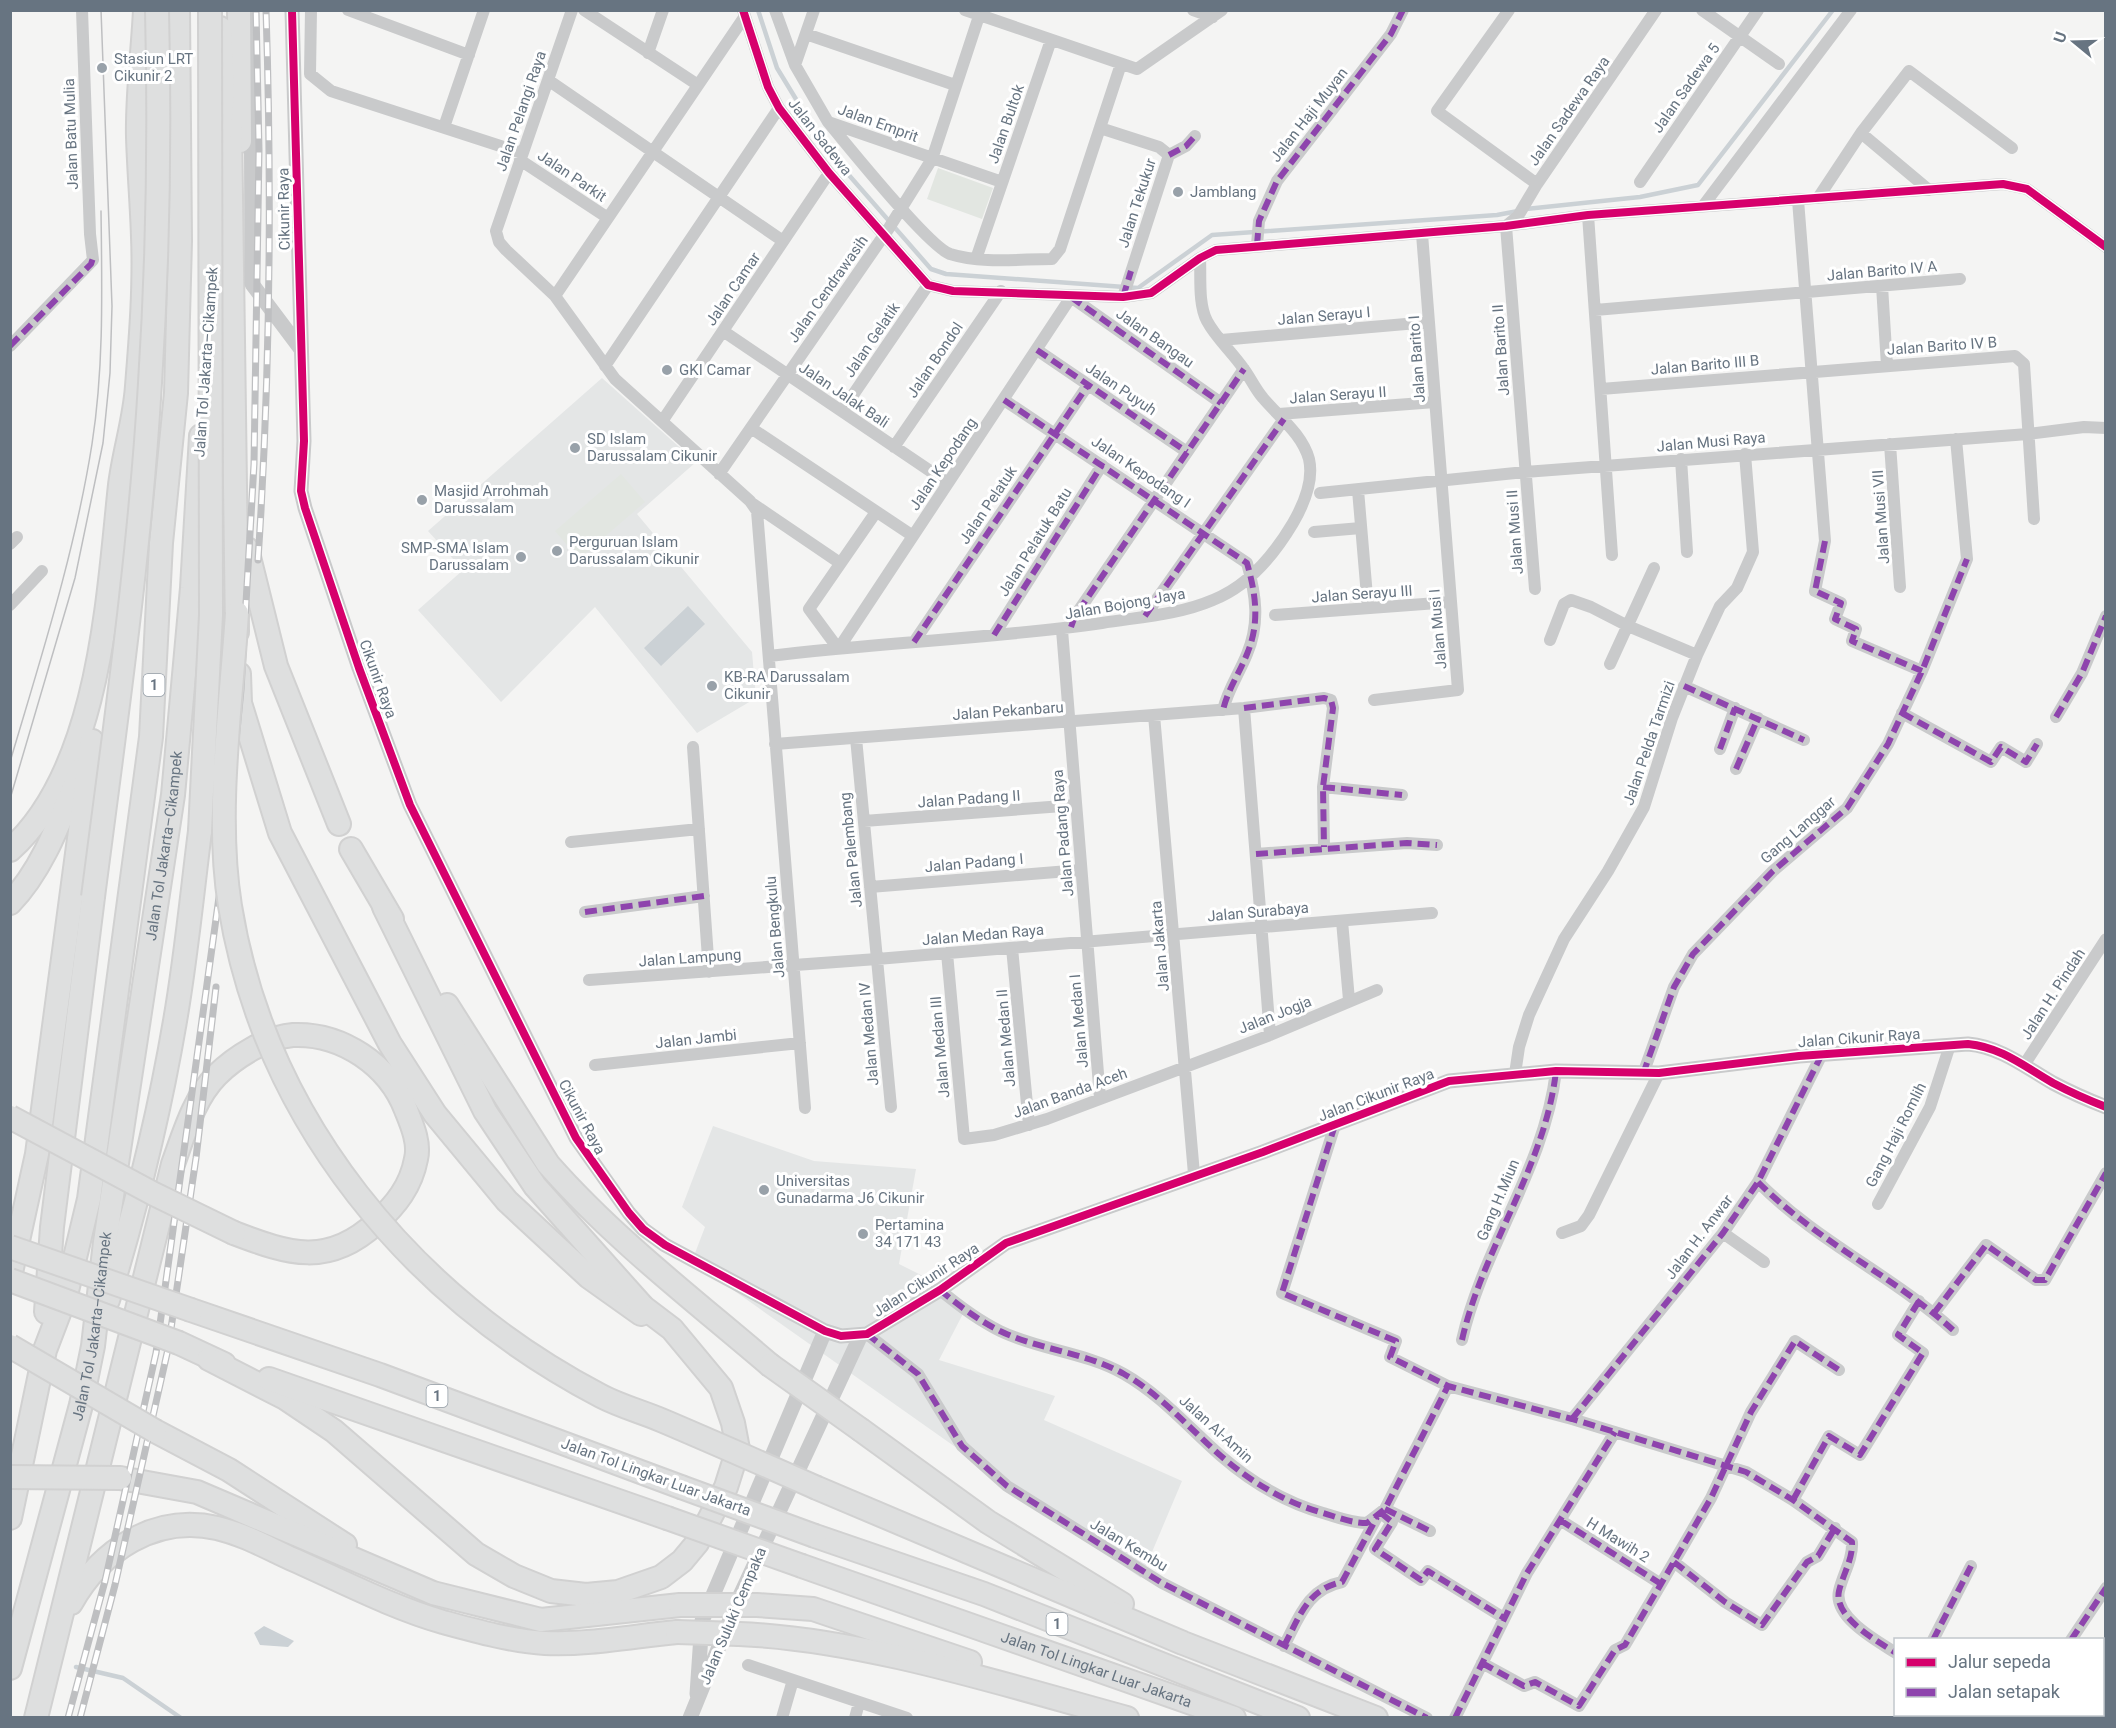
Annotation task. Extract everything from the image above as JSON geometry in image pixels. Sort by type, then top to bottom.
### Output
[{"type":"highway","points":[[10,1279],[37,1154],[82,746],[114,558],[121,482],[137,389],[144,239],[138,135],[145,10]]},
{"type":"highway","points":[[45,1350],[52,1227],[131,600],[150,384],[160,136],[157,10]]},
{"type":"highway","name":"Jalan Tol Jakarta–Cikampek","points":[[10,1518],[45,1350],[66,1295],[78,1247],[98,1136],[151,737],[161,543],[176,393],[180,242],[178,10]]},
{"type":"highway","points":[[93,1346],[135,1209],[160,1105],[176,1018],[200,831],[211,615],[210,10]]},
{"type":"highway","name":"Jalan Tol Jakarta–Cikampek","points":[[10,1668],[81,1406],[93,1346],[105,1242],[173,795],[192,588],[223,91],[219,10]]},
{"type":"highway","points":[[226,10],[240,703],[280,833],[390,1044],[435,1114],[507,1201],[589,1277],[641,1314],[643,1307]]},
{"type":"highway","points":[[239,10],[243,281],[240,490],[248,561],[276,666],[339,824]]},
{"type":"highway","points":[[10,903],[38,862],[57,827],[82,746],[176,393]]},
{"type":"highway","points":[[237,613],[224,818],[230,903],[254,1002],[292,1095],[321,1146],[349,1186],[411,1258],[456,1300],[501,1336],[604,1398],[1183,1643],[1376,1718]]},
{"type":"highway","points":[[10,828],[36,804],[82,746]]},
{"type":"highway","points":[[10,850],[34,824],[82,746]]},
{"type":"highway","points":[[351,849],[384,907],[548,1164],[613,1231],[770,1365],[988,1522],[1183,1643]]},
{"type":"highway","points":[[209,1359],[285,1398],[334,1431],[476,1554],[514,1576],[551,1591],[586,1595],[618,1592],[661,1577],[682,1560],[697,1543],[726,1487],[738,1449],[733,1423],[721,1388],[672,1329],[643,1307],[535,1186],[485,1111],[384,907]]},
{"type":"highway","points":[[10,1117],[154,1194],[234,1233],[301,1254],[329,1252],[366,1232],[395,1206],[409,1184],[417,1156],[414,1131],[394,1085],[380,1068],[358,1052],[328,1040],[293,1035],[272,1040],[252,1049],[217,1075],[194,1108],[173,1164],[61,1619],[36,1718]]},
{"type":"highway","name":"Jalan Tol Lingkar Luar Jakarta","points":[[10,1246],[380,1375],[815,1536],[984,1594],[1298,1718]]},
{"type":"highway","name":"Jalan Tol Lingkar Luar Jakarta","points":[[10,1279],[178,1343],[209,1359],[1233,1718]]},
{"type":"highway","points":[[10,1346],[155,1431],[229,1470],[402,1582]]},
{"type":"highway","points":[[10,1477],[120,1478],[197,1492],[402,1582],[433,1593],[547,1621],[680,1605],[747,1602],[813,1609],[1022,1680],[1080,1705]]},
{"type":"highway","points":[[61,1619],[92,1573],[112,1553],[137,1537],[158,1528],[186,1524],[217,1528],[248,1538],[373,1596],[441,1621],[475,1630],[545,1643],[677,1632],[780,1636],[898,1658],[1127,1718]]},
{"type":"street","name":"Jalan Batu Mulia","points":[[10,346],[91,264],[94,255],[90,234],[82,10]]},
{"type":"street","points":[[251,10],[252,284],[300,348]]},
{"type":"street","name":"Cikunir Raya","points":[[292,10],[304,441],[302,491],[305,508],[410,805],[576,1138],[593,1166],[643,1229],[702,1267],[825,1331]]},
{"type":"street","name":"Jalan Parkit","points":[[311,10],[310,74],[331,91],[444,127],[521,156],[608,218]]},
{"type":"street","points":[[348,10],[469,55]]},
{"type":"street","points":[[444,127],[484,10]]},
{"type":"street","name":"Jalan Pelangi Raya","points":[[555,296],[500,242],[498,222],[572,10]]},
{"type":"street","points":[[584,10],[698,86]]},
{"type":"street","points":[[648,53],[663,10]]},
{"type":"street","name":"Jalan Emprit","points":[[776,10],[795,65],[828,122],[932,159]]},
{"type":"street","points":[[795,65],[814,10]]},
{"type":"street","points":[[965,10],[980,13],[1050,40],[1137,69],[1218,14]]},
{"type":"street","points":[[1193,10],[1218,14]]},
{"type":"street","name":"Jalan Haji Muyan","points":[[1257,240],[1259,221],[1277,181],[1391,34],[1403,10]]},
{"type":"street","points":[[1509,10],[1437,111],[1536,184]]},
{"type":"street","name":"Jalan Sadewa Raya","points":[[1506,226],[1518,216],[1536,184],[1656,10]]},
{"type":"street","points":[[1702,10],[1779,64]]},
{"type":"street","name":"Jalan Sadewa 5","points":[[1640,182],[1758,10]]},
{"type":"street","points":[[1703,206],[1851,10]]},
{"type":"street","name":"Jalan Cendrawasih","points":[[719,474],[900,212],[932,159],[980,13]]},
{"type":"street","points":[[744,14],[698,86],[555,296],[615,379],[750,501],[840,563]]},
{"type":"street","name":"Jalan Sadewa","points":[[744,14],[768,87],[779,108],[829,173],[887,231],[928,285]]},
{"type":"street","points":[[806,34],[955,85]]},
{"type":"street","name":"Jalan Bultok","points":[[932,159],[1002,183],[1050,40]]},
{"type":"street","points":[[828,122],[900,212],[948,253],[976,259],[1052,259],[1060,249],[1121,64]]},
{"type":"street","points":[[1818,198],[1861,133],[1909,71],[2013,148]]},
{"type":"street","points":[[548,80],[783,241]]},
{"type":"street","points":[[605,366],[779,108]]},
{"type":"street","name":"Jalan Tekukur","points":[[1100,128],[1159,147],[1169,155],[1125,290]]},
{"type":"street","points":[[1861,133],[1929,190]]},
{"type":"street","points":[[1169,155],[1186,146],[1195,135]]},
{"type":"street","name":"Jalan Camar","points":[[663,420],[829,173]]},
{"type":"street","points":[[976,259],[1002,183]]},
{"type":"street","points":[[928,285],[953,291],[1001,291],[1071,297],[1125,290],[1151,293],[1200,258],[1216,250],[1257,240],[1422,234],[1588,215],[2003,184],[2027,189],[2106,247]]},
{"type":"street","points":[[1798,200],[1825,541],[1815,591],[1841,603],[1835,619],[1856,629],[1851,641],[1922,671]]},
{"type":"street","points":[[1588,215],[1612,555]]},
{"type":"street","name":"Jalan Barito II","points":[[1506,226],[1526,472]]},
{"type":"street","name":"Jalan Barito I","points":[[1422,234],[1442,482]]},
{"type":"street","name":"Jalan Bojong Jaya","points":[[769,656],[838,647],[1067,629],[1185,610],[1215,600],[1251,578],[1282,543],[1307,496],[1310,478],[1309,460],[1304,446],[1282,417],[1262,397],[1207,320],[1202,300],[1200,258]]},
{"type":"street","name":"Jalan Barito IV A","points":[[1595,310],[1960,279]]},
{"type":"street","name":"Jalan Gelatik","points":[[842,411],[928,285]]},
{"type":"street","points":[[1882,286],[1887,366]]},
{"type":"street","name":"Jalan Bondol","points":[[894,447],[1001,291]]},
{"type":"street","name":"Jalan Kepodang","points":[[838,647],[1071,297]]},
{"type":"street","name":"Jalan Bangau","points":[[1071,297],[1221,403]]},
{"type":"street","name":"Jalan Serayu I","points":[[1221,340],[1429,322]]},
{"type":"street","name":"Jalan Jalak Bali","points":[[723,331],[948,483]]},
{"type":"street","name":"Jalan Puyuh","points":[[1037,350],[1187,452]]},
{"type":"street","name":"Jalan Barito IV B","points":[[1812,372],[2011,356],[2019,358],[2024,364],[2034,519]]},
{"type":"street","points":[[1067,629],[1244,369]]},
{"type":"street","name":"Jalan Barito III B","points":[[1601,389],[1812,372]]},
{"type":"street","name":"Jalan Pelatuk","points":[[914,642],[1088,385]]},
{"type":"street","name":"Jalan Kepodang I","points":[[1004,400],[1204,532],[1247,563],[1251,578]]},
{"type":"street","name":"Jalan Serayu II","points":[[1282,417],[1435,402]]},
{"type":"street","points":[[1145,616],[1282,417]]},
{"type":"street","name":"Jalan Musi Raya","points":[[1320,493],[1681,459],[2028,434],[2084,427],[2106,428]]},
{"type":"street","points":[[751,428],[913,536]]},
{"type":"street","name":"Gang Langgar","points":[[1643,1074],[1674,987],[1693,954],[1773,871],[1847,808],[1888,744],[1922,671],[1967,559],[1956,439]]},
{"type":"street","name":"Jalan Musi VII","points":[[1890,444],[1900,587]]},
{"type":"street","name":"Jalan Pelda Tarmizi","points":[[1515,1074],[1529,1015],[1563,939],[1608,870],[1644,807],[1684,686],[1697,655],[1720,606],[1737,588],[1753,552],[1745,454]]},
{"type":"street","points":[[1681,459],[1687,552]]},
{"type":"street","name":"Jalan Pelatuk Batu","points":[[994,635],[1102,465]]},
{"type":"street","name":"Jalan Musi II","points":[[1526,472],[1535,589]]},
{"type":"street","name":"Jalan Musi I","points":[[1374,700],[1458,690],[1442,482]]},
{"type":"street","points":[[1358,490],[1368,608]]},
{"type":"street","name":"Jalan Bengkulu","points":[[750,501],[757,511],[805,1108]]},
{"type":"street","points":[[838,647],[808,609],[876,512]]},
{"type":"street","points":[[1314,532],[1361,528]]},
{"type":"street","points":[[1610,664],[1654,568]]},
{"type":"street","points":[[10,604],[42,571]]},
{"type":"street","points":[[1223,710],[1228,688],[1247,654],[1258,617],[1251,578]]},
{"type":"street","points":[[1550,640],[1564,604],[1569,600],[1591,606],[1628,626],[1697,655]]},
{"type":"street","name":"Jalan Serayu III","points":[[1275,615],[1451,602]]},
{"type":"street","points":[[2056,717],[2082,673],[2106,616]]},
{"type":"street","name":"Jalan Padang Raya","points":[[1067,629],[1069,722],[1087,942]]},
{"type":"street","points":[[1684,686],[1804,740]]},
{"type":"street","name":"Jalan Pekanbaru","points":[[775,744],[1223,710],[1323,698],[1331,700],[1333,708],[1323,787]]},
{"type":"street","points":[[1244,708],[1270,1035]]},
{"type":"street","points":[[1719,749],[1735,708]]},
{"type":"street","points":[[1902,713],[1991,762],[2001,747],[2026,762],[2037,744]]},
{"type":"street","name":"Jalan Jakarta","points":[[1154,715],[1175,934],[1194,1174]]},
{"type":"street","points":[[1736,769],[1758,718]]},
{"type":"street","name":"Jalan Palembang","points":[[855,738],[877,959]]},
{"type":"street","points":[[693,747],[709,972]]},
{"type":"street","points":[[1324,847],[1323,787],[1402,795]]},
{"type":"street","name":"Jalan Padang II","points":[[864,821],[1076,806]]},
{"type":"street","points":[[571,842],[699,829]]},
{"type":"street","points":[[1256,854],[1324,847],[1407,843],[1437,845]]},
{"type":"street","name":"Jalan Padang I","points":[[870,887],[1081,870]]},
{"type":"street","points":[[585,912],[704,896]]},
{"type":"street","name":"Jalan Surabaya","points":[[1175,934],[1432,913]]},
{"type":"street","points":[[1342,921],[1349,1000]]},
{"type":"street","name":"Jalan Medan Raya","points":[[793,966],[1175,934]]},
{"type":"street","name":"Jalan H. Pindah","points":[[2024,1065],[2106,939]]},
{"type":"street","name":"Jalan Medan I","points":[[1087,942],[1100,1098]]},
{"type":"street","name":"Jalan Medan II","points":[[1012,948],[1029,1125]]},
{"type":"street","name":"Jalan Medan III","points":[[947,953],[964,1138]]},
{"type":"street","name":"Jalan Medan IV","points":[[877,959],[891,1107]]},
{"type":"street","name":"Jalan Lampung","points":[[589,980],[793,966]]},
{"type":"street","name":"Jalan Jogja","points":[[1185,1066],[1270,1035],[1377,990]]},
{"type":"street","name":"Jalan Jambi","points":[[595,1065],[800,1044]]},
{"type":"street","name":"Jalan Cikunir Raya","points":[[863,1335],[940,1290],[1006,1243],[1335,1125],[1449,1081],[1556,1071],[1659,1073],[1822,1054],[1950,1045],[1985,1046],[2084,1098],[2106,1107]]},
{"type":"street","name":"Gang Haji Romlih","points":[[1878,1204],[1930,1107],[1950,1045]]},
{"type":"street","name":"Jalan H. Anwar","points":[[1572,1419],[1723,1233],[1758,1182],[1822,1054]]},
{"type":"street","name":"Jalan Banda Aceh","points":[[964,1138],[994,1136],[1029,1125],[1185,1066]]},
{"type":"street","name":"Gang H.Miun","points":[[1462,1340],[1471,1302],[1537,1144],[1550,1104],[1556,1071]]},
{"type":"street","points":[[1562,1233],[1581,1226],[1589,1215],[1659,1073]]},
{"type":"street","points":[[1335,1125],[1282,1293],[1396,1341],[1390,1357],[1448,1386],[1572,1419],[1725,1465],[1762,1479],[1852,1542],[1852,1551],[1838,1593],[1840,1603],[1862,1631],[1894,1652]]},
{"type":"street","points":[[1934,1313],[1986,1245],[2036,1280],[2045,1280],[2106,1173]]},
{"type":"street","points":[[1758,1182],[1806,1226],[1919,1301],[1953,1330]]},
{"type":"street","points":[[1723,1233],[1764,1262]]},
{"type":"street","name":"Jalan Al-Amin","points":[[940,1290],[960,1306],[1000,1331],[1095,1360],[1126,1375],[1189,1424],[1237,1468],[1283,1499],[1348,1520],[1367,1522],[1381,1513]]},
{"type":"street","points":[[1793,1500],[1829,1436],[1860,1455],[1923,1353],[1898,1335],[1919,1301]]},
{"type":"street","points":[[825,1331],[863,1335]]},
{"type":"street","name":"Jalan Suluki Cempaka","points":[[697,1700],[702,1621],[825,1331]]},
{"type":"street","name":"Jalan Suluki Cempaka","points":[[697,1700],[747,1602],[863,1335]]},
{"type":"street","name":"Jalan Kembu","points":[[863,1335],[918,1374],[962,1446],[972,1458],[1006,1486],[1162,1582],[1427,1718]]},
{"type":"street","points":[[1482,1663],[1524,1686],[1535,1682],[1579,1706],[1615,1650],[1625,1645],[1711,1498],[1751,1412],[1795,1341],[1839,1370]]},
{"type":"street","points":[[1284,1646],[1311,1596],[1332,1584],[1342,1582],[1448,1386]]},
{"type":"street","points":[[1455,1718],[1504,1618],[1560,1520],[1615,1432]]},
{"type":"street","points":[[1381,1513],[1430,1531]]},
{"type":"street","points":[[1381,1513],[1392,1522],[1375,1549],[1421,1580],[1428,1571],[1504,1618]]},
{"type":"street","name":"H Mawih 2","points":[[1560,1520],[1661,1584]]},
{"type":"street","points":[[1674,1562],[1725,1602],[1761,1625],[1807,1562],[1818,1556],[1835,1528]]},
{"type":"street","points":[[1934,1638],[1971,1566]]},
{"type":"street","points":[[2072,1638],[2106,1588]]},
{"type":"street","points":[[712,1593],[747,1602]]},
{"type":"street","points":[[748,1665],[907,1718]]},
{"type":"street","points":[[782,1718],[793,1680]]},
{"type":"street","points":[[690,1718],[697,1700]]},
{"type":"street","points":[[855,1718],[859,1703]]},
{"type":"shaded area","points":[[938,168],[993,188],[982,219],[927,199]]},
{"type":"shaded area","name":"Perguruan Islam Darussalam Cikunir","points":[[602,378],[696,462],[637,514],[752,652],[756,698],[697,733],[595,607],[501,702],[418,610],[463,570],[428,531]]},
{"type":"shaded area","points":[[621,474],[645,502],[579,559],[555,531]]},
{"type":"shaded area","points":[[688,606],[705,624],[661,666],[644,648]]},
{"type":"shaded area","points":[[713,1126],[814,1161],[916,1169],[899,1264],[929,1279],[966,1308],[939,1360],[1055,1396],[1044,1420],[1182,1481],[1141,1578],[692,1261],[705,1227],[682,1207]]},
{"type":"shaded area","points":[[264,1626],[294,1641],[288,1647],[260,1645],[254,1633]]},
{"type":"waterway","points":[[758,10],[777,68],[827,150],[931,269],[946,274],[1138,288],[1212,235],[1497,215],[1518,211]]},
{"type":"waterway","points":[[1526,209],[1640,197],[1698,185],[1833,10]]},
{"type":"waterway","points":[[76,1667],[123,1678],[181,1718]]},
{"type":"tram line","points":[[10,799],[75,578],[103,443],[110,373],[112,306],[101,10]]},
{"type":"tram line","points":[[10,762],[67,564],[92,444],[99,386],[102,299],[101,211]]},
{"type":"railway","points":[[68,1718],[105,1581],[156,1353],[224,861],[241,690],[254,464],[259,150],[256,10]]},
{"type":"railway","points":[[258,560],[269,285],[266,10]]},
{"type":"railway","points":[[80,1718],[115,1585],[168,1349],[196,1158],[216,987]]},
{"type":"marked path","points":[[1257,245],[1259,221],[1277,181],[1391,34],[1403,10]]},
{"type":"marked path","points":[[1169,155],[1186,146],[1195,136]]},
{"type":"marked path","points":[[10,346],[91,264],[94,255]]},
{"type":"marked path","points":[[1123,297],[1131,271]]},
{"type":"marked path","points":[[1071,297],[1221,403]]},
{"type":"marked path","points":[[1037,350],[1187,452]]},
{"type":"marked path","points":[[1071,627],[1075,616],[1244,369]]},
{"type":"marked path","points":[[914,642],[1088,385]]},
{"type":"marked path","points":[[1004,400],[1247,563],[1253,586],[1254,631],[1247,654],[1223,710]]},
{"type":"marked path","points":[[1145,616],[1284,419]]},
{"type":"marked path","points":[[994,635],[1102,465]]},
{"type":"marked path","points":[[1825,541],[1815,591],[1841,603],[1835,619],[1856,629],[1852,641],[1922,671]]},
{"type":"marked path","points":[[1643,1074],[1674,987],[1693,954],[1773,871],[1847,808],[1888,744],[1922,671],[1967,559]]},
{"type":"marked path","points":[[2056,717],[2082,673],[2106,616]]},
{"type":"marked path","points":[[1684,686],[1804,740]]},
{"type":"marked path","points":[[1244,708],[1324,698],[1331,700],[1333,708],[1323,787],[1324,847]]},
{"type":"marked path","points":[[1720,749],[1735,708]]},
{"type":"marked path","points":[[1902,713],[1991,762],[2001,747],[2026,762],[2037,744]]},
{"type":"marked path","points":[[1736,769],[1758,718]]},
{"type":"marked path","points":[[1323,787],[1402,795]]},
{"type":"marked path","points":[[1256,854],[1407,843],[1437,845]]},
{"type":"marked path","points":[[585,912],[704,896]]},
{"type":"marked path","points":[[1572,1419],[1723,1233],[1758,1182],[1822,1054]]},
{"type":"marked path","points":[[1462,1340],[1484,1272],[1540,1140],[1550,1106],[1556,1071]]},
{"type":"marked path","points":[[1335,1125],[1282,1293],[1396,1341],[1390,1357],[1448,1386],[1572,1419],[1746,1472],[1793,1500],[1852,1542],[1839,1591],[1839,1601],[1849,1619],[1894,1652]]},
{"type":"marked path","points":[[1934,1313],[1986,1245],[2036,1280],[2045,1280],[2106,1173]]},
{"type":"marked path","points":[[1758,1182],[1804,1222],[1905,1292],[1953,1330]]},
{"type":"marked path","points":[[940,1290],[968,1312],[1000,1331],[1030,1343],[1094,1361],[1124,1374],[1163,1402],[1221,1456],[1256,1483],[1295,1503],[1355,1522],[1367,1523],[1385,1509],[1448,1386]]},
{"type":"marked path","points":[[1793,1500],[1829,1436],[1860,1455],[1923,1353],[1898,1335],[1919,1301]]},
{"type":"marked path","points":[[867,1334],[918,1374],[962,1446],[1007,1486],[1162,1583],[1427,1718]]},
{"type":"marked path","points":[[1482,1663],[1524,1686],[1535,1682],[1579,1706],[1615,1650],[1625,1645],[1711,1498],[1751,1412],[1795,1341],[1839,1370]]},
{"type":"marked path","points":[[1455,1718],[1527,1573],[1615,1432]]},
{"type":"marked path","points":[[1385,1509],[1430,1531]]},
{"type":"marked path","points":[[1381,1513],[1392,1522],[1375,1549],[1421,1580],[1428,1571],[1504,1618]]},
{"type":"marked path","points":[[1284,1646],[1312,1598],[1320,1591],[1342,1582],[1377,1517]]},
{"type":"marked path","points":[[1560,1520],[1661,1584]]},
{"type":"marked path","points":[[1674,1562],[1725,1602],[1762,1625],[1807,1562],[1818,1556],[1835,1528]]},
{"type":"marked path","points":[[1934,1638],[1971,1566]]},
{"type":"marked path","points":[[2072,1638],[2106,1588]]},
{"type":"marked path","points":[[2025,1716],[2030,1718]]},
{"type":"cycle path","points":[[292,10],[304,441],[301,491],[305,508],[359,668],[410,805],[576,1138],[629,1213],[643,1229],[665,1245],[825,1331],[841,1336],[867,1334],[940,1290],[1006,1243],[1263,1152],[1449,1081],[1556,1071],[1659,1073],[1799,1056],[1968,1044],[2002,1053],[2059,1086],[2106,1107]]},
{"type":"cycle path","points":[[743,10],[768,87],[779,108],[829,173],[928,285],[953,291],[1123,297],[1151,293],[1200,258],[1216,250],[1506,226],[1588,215],[2003,184],[2027,189],[2106,247]]},
{"type":"place","name":"Stasiun LRT Cikunir 2","points":[[102,68]]},
{"type":"place","name":"Jamblang","points":[[1178,192]]},
{"type":"place","name":"GKI Camar","points":[[667,370]]},
{"type":"place","name":"SD Islam Darussalam Cikunir","points":[[575,448]]},
{"type":"place","name":"Masjid Arrohmah Darussalam","points":[[422,500]]},
{"type":"place","name":"Perguruan Islam Darussalam Cikunir","points":[[557,551]]},
{"type":"place","name":"SMP-SMA Islam Darussalam","points":[[521,557]]},
{"type":"place","name":"KB-RA Darussalam Cikunir","points":[[712,686]]},
{"type":"place","name":"Universitas Gunadarma J6 Cikunir","points":[[764,1190]]},
{"type":"place","name":"Pertamina 34 171 43","points":[[863,1234]]}]
